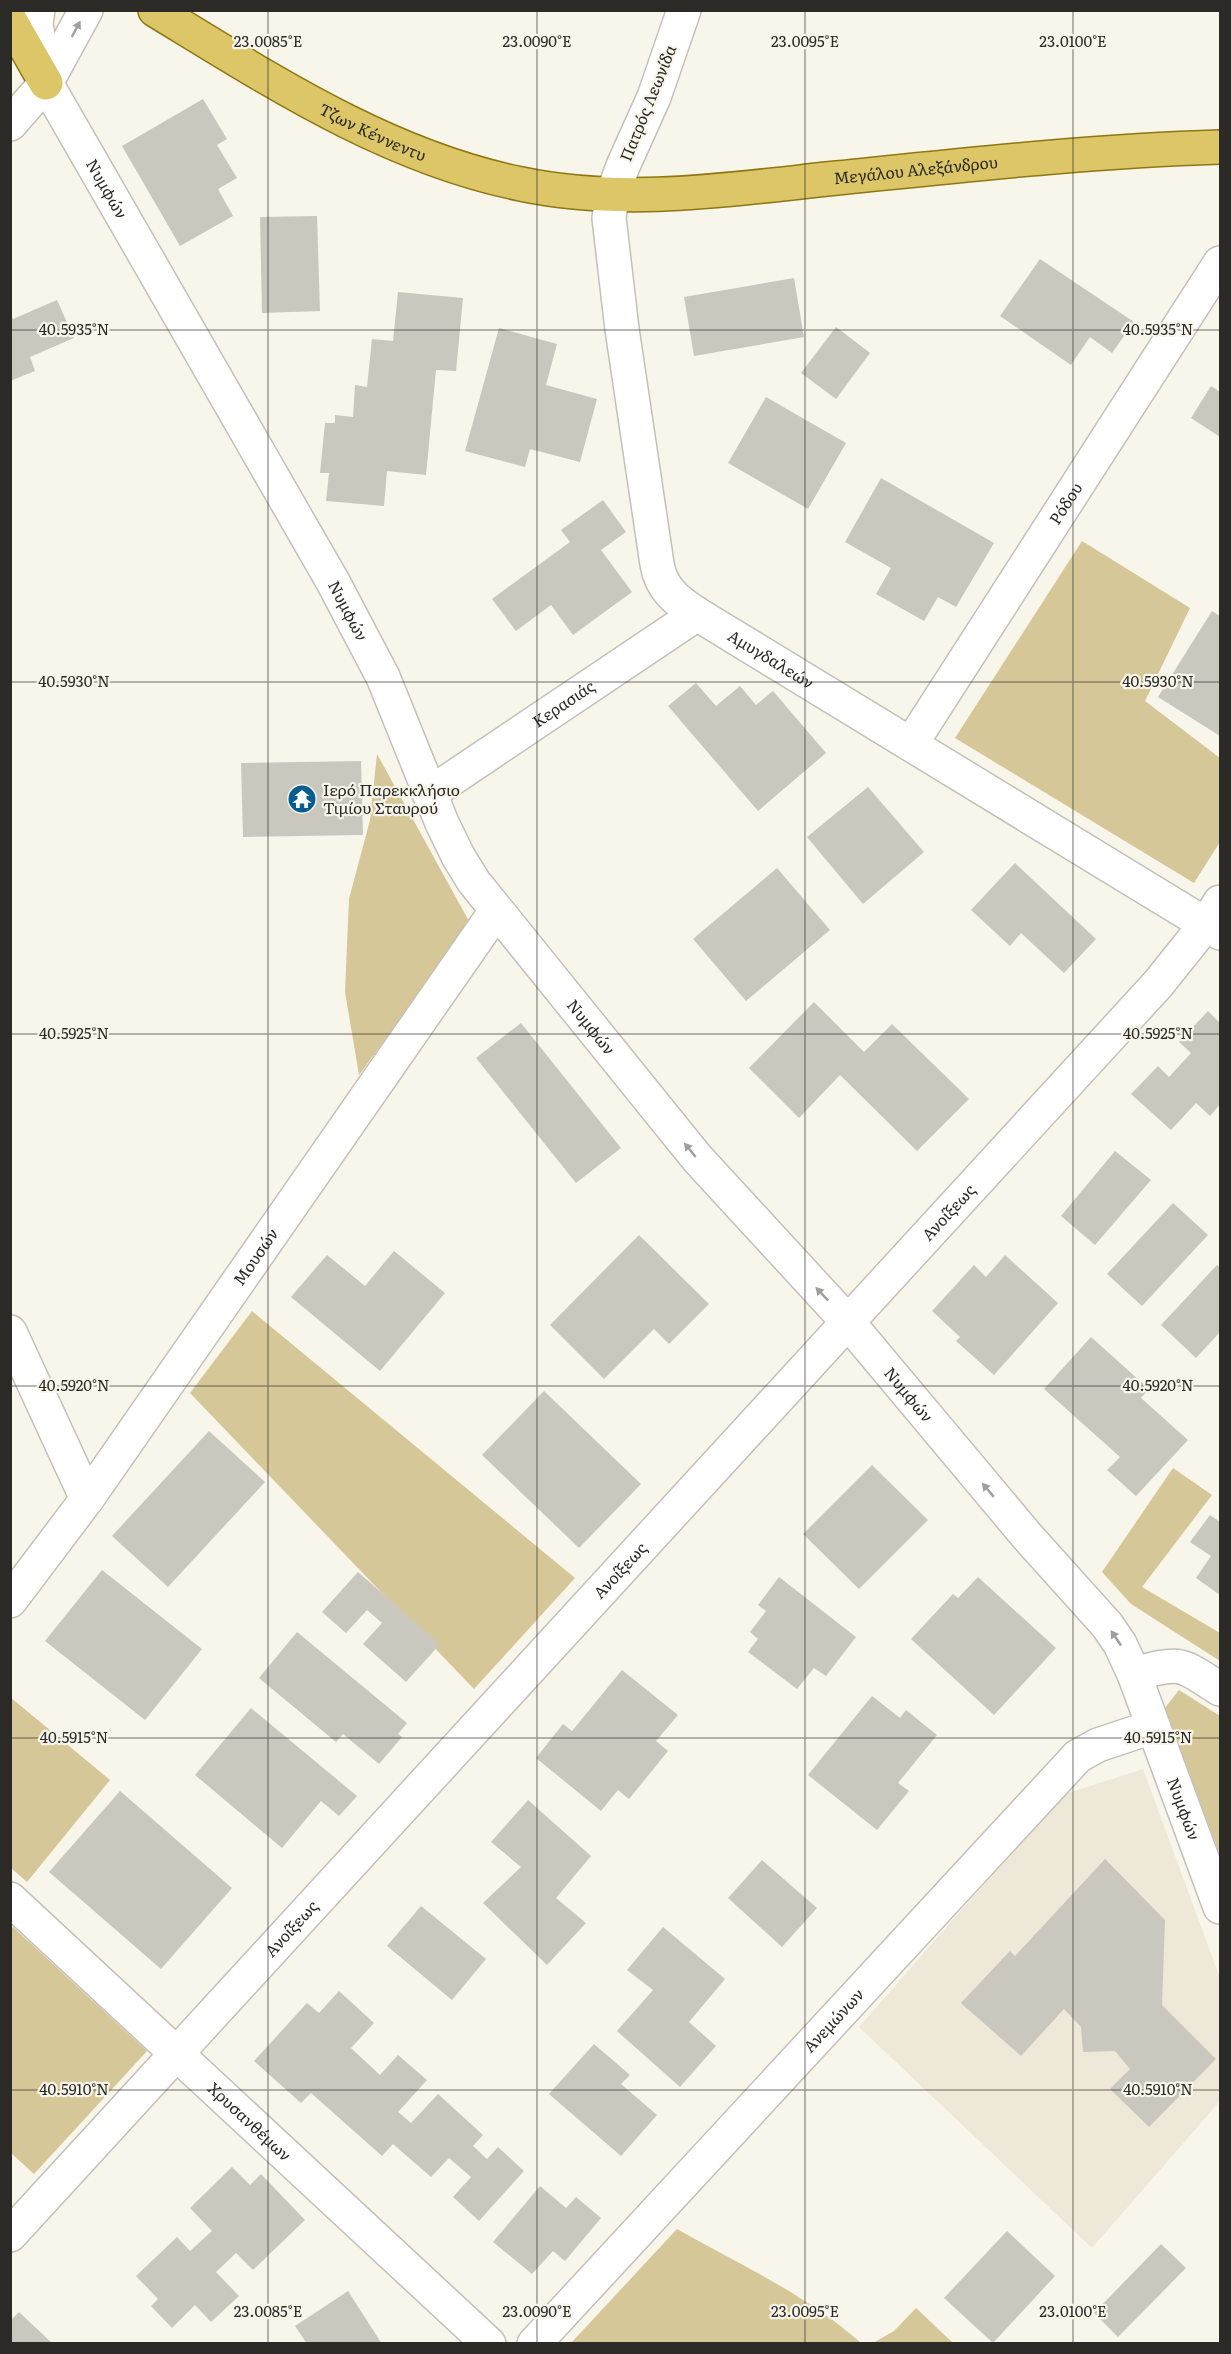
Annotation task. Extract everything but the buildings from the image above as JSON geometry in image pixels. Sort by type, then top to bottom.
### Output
[{"type":"main road","name":"Τζων Κέννεντυ","points":[[155,10],[312,104],[402,145],[463,168],[520,184],[612,196]]},
{"type":"main road","points":[[10,20],[46,83]]},
{"type":"main road","name":"Μεγάλου Αλεξάνδρου","points":[[612,196],[714,192],[1049,156],[1221,147]]},
{"type":"street","points":[[38,10],[36,24],[46,83]]},
{"type":"street","points":[[10,124],[46,83],[86,10]]},
{"type":"street","name":"Πατρός Λεωνίδα","points":[[612,196],[654,97],[684,10]]},
{"type":"street","name":"Νυμφών","points":[[46,83],[333,582],[383,677],[429,794],[458,856],[474,882],[697,1158],[847,1321],[1027,1536],[1107,1625],[1120,1644],[1134,1674],[1221,1907]]},
{"type":"street","name":"Αμυγδαλεών","points":[[612,196],[609,218],[610,242],[659,577],[674,597],[697,614],[911,744],[1216,920]]},
{"type":"street","name":"Ρόδου","points":[[911,744],[1221,263]]},
{"type":"street","name":"Κερασιάς","points":[[429,794],[697,614]]},
{"type":"street","name":"Μουσών","points":[[10,1600],[87,1498],[496,911]]},
{"type":"street","name":"Ανοίξεως","points":[[10,2235],[1216,920]]},
{"type":"street","points":[[10,1332],[87,1498]]},
{"type":"street","points":[[1134,1674],[1177,1665],[1221,1689]]},
{"type":"street","name":"Ανεμώνων","points":[[534,2343],[1078,1756],[1098,1745],[1152,1727]]},
{"type":"street","name":"Χρυσανθέμων","points":[[10,1899],[489,2343]]},
{"type":"shaded area","points":[[1082,541],[1190,608],[1145,701],[1220,758],[1220,842],[1194,883],[955,738]]},
{"type":"shaded area","points":[[377,754],[470,923],[359,1075],[345,992],[349,899],[370,820]]},
{"type":"shaded area","points":[[252,1311],[575,1578],[474,1689],[190,1393]]},
{"type":"shaded area","points":[[1173,1468],[1212,1495],[1142,1587],[1220,1633],[1220,1661],[1131,1604],[1102,1572]]},
{"type":"shaded area","points":[[1179,1690],[1220,1716],[1220,1855],[1165,1708]]},
{"type":"shaded area","points":[[10,1697],[110,1780],[27,1882],[11,1868]]},
{"type":"shaded area","points":[[1143,1769],[1220,1978],[1220,2101],[1092,2248],[859,2027],[1062,1795]]},
{"type":"shaded area","points":[[13,1927],[147,2051],[34,2174],[11,2153],[10,1930]]},
{"type":"shaded area","points":[[677,2229],[795,2295],[861,2343],[571,2343]]},
{"type":"shaded area","points":[[916,2308],[953,2343],[873,2343],[894,2331]]},
{"type":"place","name":"Ιερό Παρεκκλήσιο Τιμίου Σταυρού","points":[[302,799]]}]
